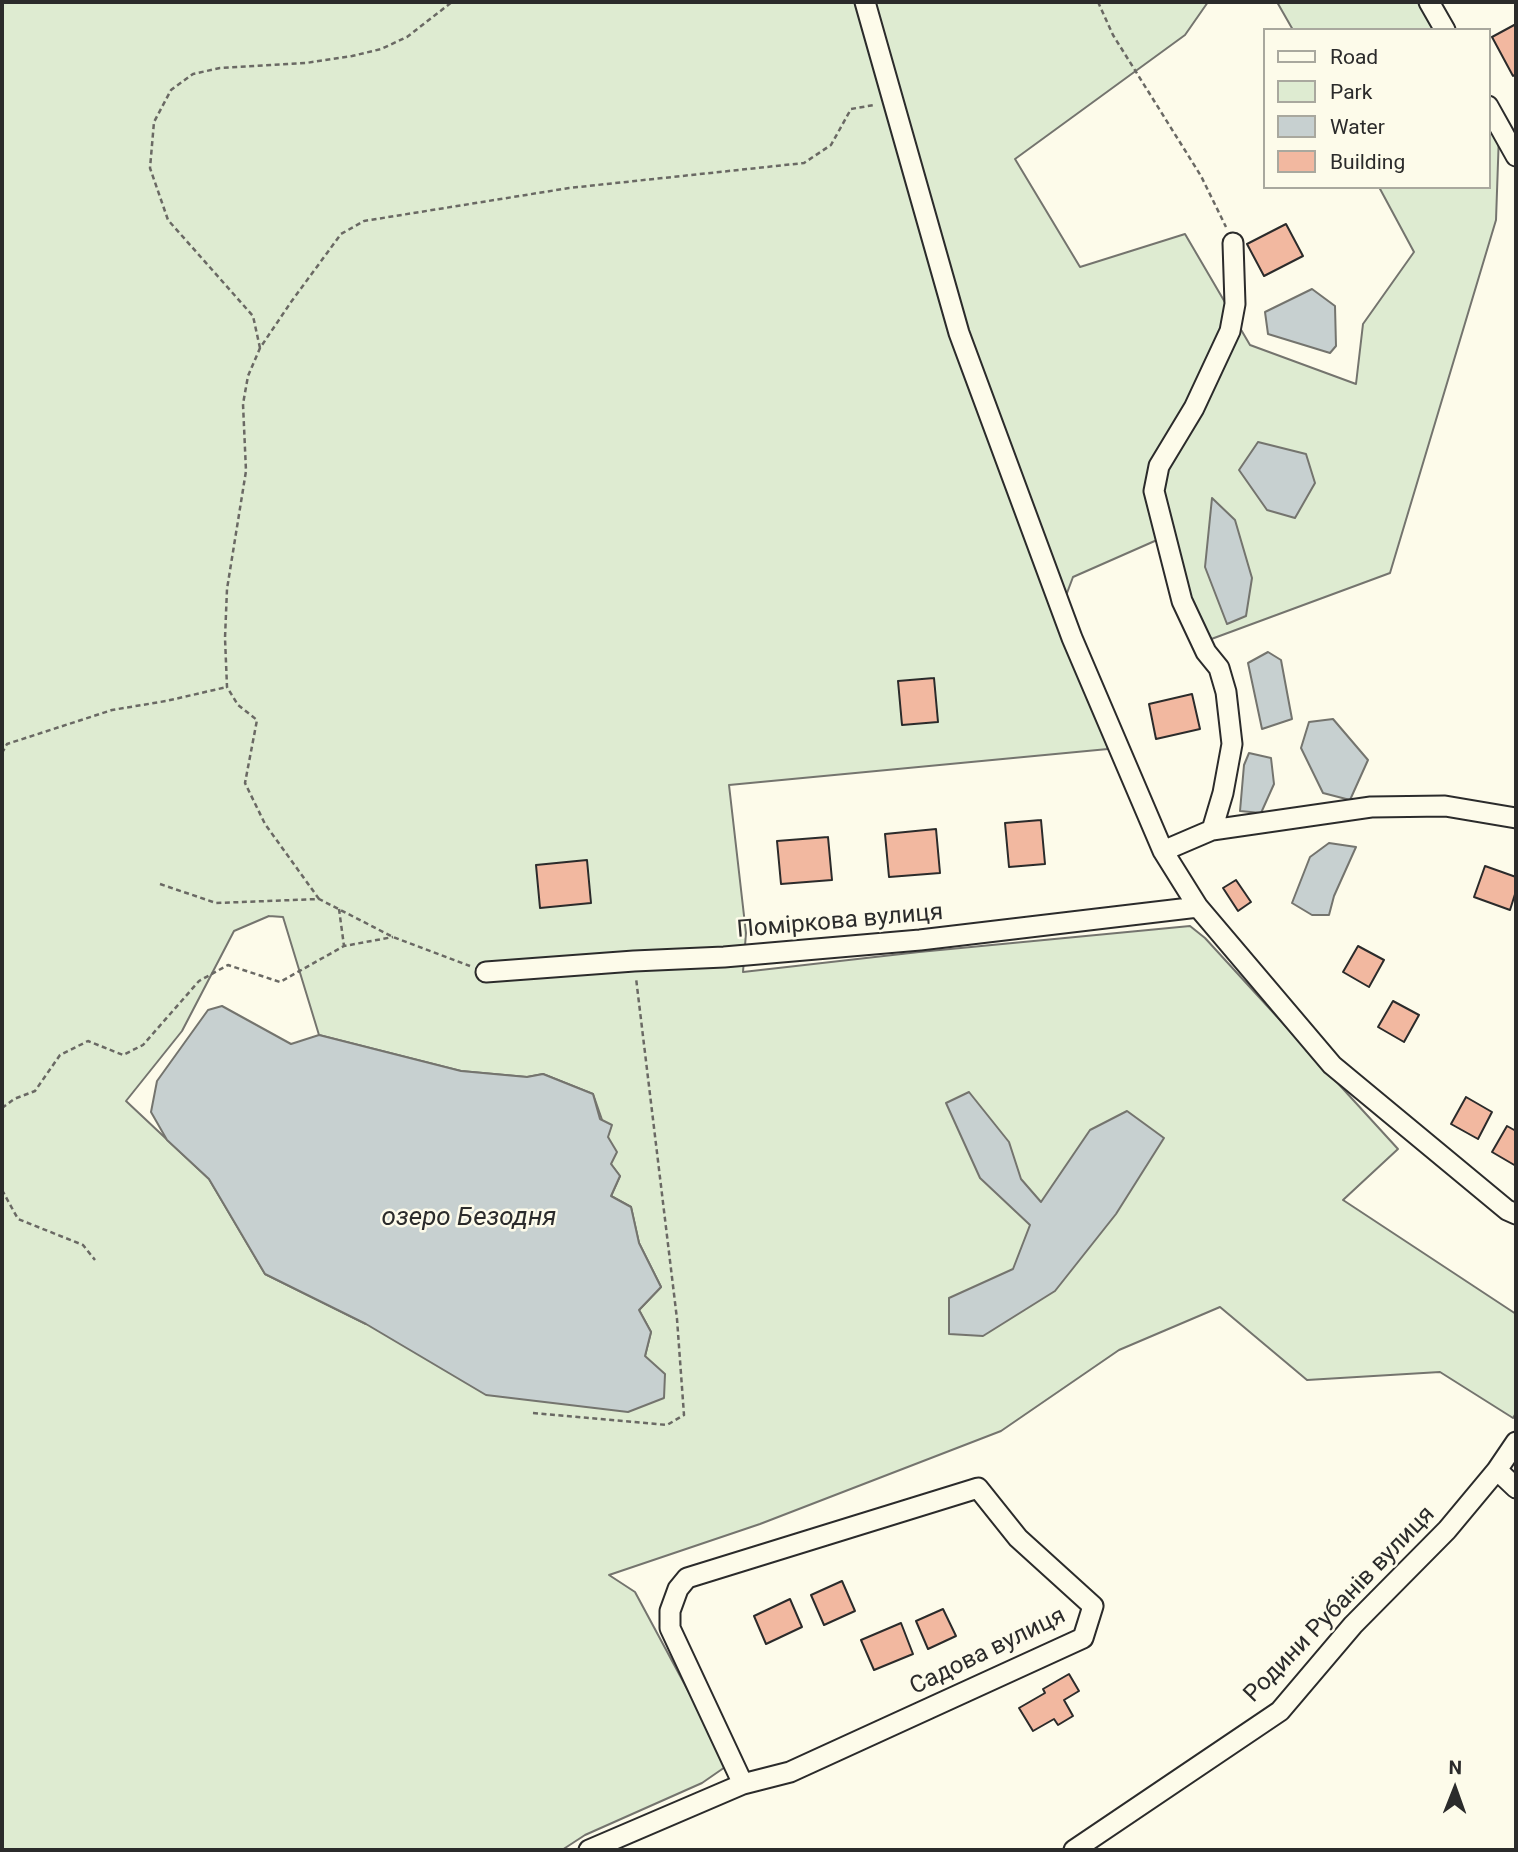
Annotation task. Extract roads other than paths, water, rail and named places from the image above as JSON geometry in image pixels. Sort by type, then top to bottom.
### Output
[{"type":"street","points":[[865,2],[959,333],[1072,638],[1163,851],[1198,907],[1332,1065],[1507,1210],[1516,1214]]},
{"type":"street","points":[[1429,2],[1444,28]]},
{"type":"street","points":[[1490,110],[1516,156]]},
{"type":"street","points":[[1212,830],[1223,793],[1232,744],[1226,692],[1219,668],[1206,652],[1182,601],[1154,491],[1159,466],[1194,408],[1230,331],[1235,304],[1233,243]]},
{"type":"street","points":[[1163,851],[1212,830],[1371,807],[1445,806],[1516,818]]},
{"type":"street","name":"Поміркова вулиця","points":[[486,972],[723,957],[920,940],[1198,907]]},
{"type":"street","name":"Родини Рубанів вулиця","points":[[1073,1850],[1280,1711],[1353,1625],[1447,1530],[1497,1470],[1516,1442]]},
{"type":"street","points":[[1497,1470],[1516,1488]]},
{"type":"street","name":"Садова вулиця","points":[[978,1488],[1018,1538],[1093,1606],[1083,1638],[790,1772],[743,1784],[670,1628],[670,1611],[678,1589],[687,1578],[978,1488]]},
{"type":"street","points":[[589,1850],[743,1784]]},
{"type":"water","points":[[1312,289],[1335,306],[1336,346],[1330,353],[1268,334],[1265,312]]},
{"type":"water","points":[[1258,442],[1306,454],[1315,483],[1295,518],[1267,510],[1239,470]]},
{"type":"water","points":[[1212,498],[1235,520],[1252,578],[1246,616],[1227,624],[1205,567]]},
{"type":"water","points":[[1268,652],[1281,660],[1292,719],[1262,729],[1248,663]]},
{"type":"water","points":[[1333,719],[1368,760],[1350,800],[1323,793],[1301,748],[1309,722]]},
{"type":"water","points":[[1249,753],[1271,758],[1274,784],[1261,813],[1240,811],[1244,765]]},
{"type":"water","points":[[1329,843],[1356,847],[1334,896],[1329,915],[1312,915],[1292,903],[1310,857]]},
{"type":"water","name":"озеро Безодня","points":[[222,1006],[291,1044],[319,1035],[461,1071],[527,1077],[543,1074],[593,1094],[600,1119],[612,1125],[608,1137],[617,1152],[611,1164],[620,1176],[611,1196],[631,1207],[639,1243],[661,1287],[639,1310],[651,1332],[645,1356],[665,1374],[664,1398],[628,1412],[486,1395],[366,1324],[265,1274],[209,1179],[167,1140],[151,1112],[157,1081],[208,1010]]},
{"type":"water","points":[[969,1092],[1009,1142],[1021,1179],[1041,1202],[1090,1130],[1127,1111],[1164,1138],[1116,1214],[1055,1291],[983,1336],[949,1334],[949,1298],[1013,1269],[1030,1225],[980,1178],[946,1103]]}]
